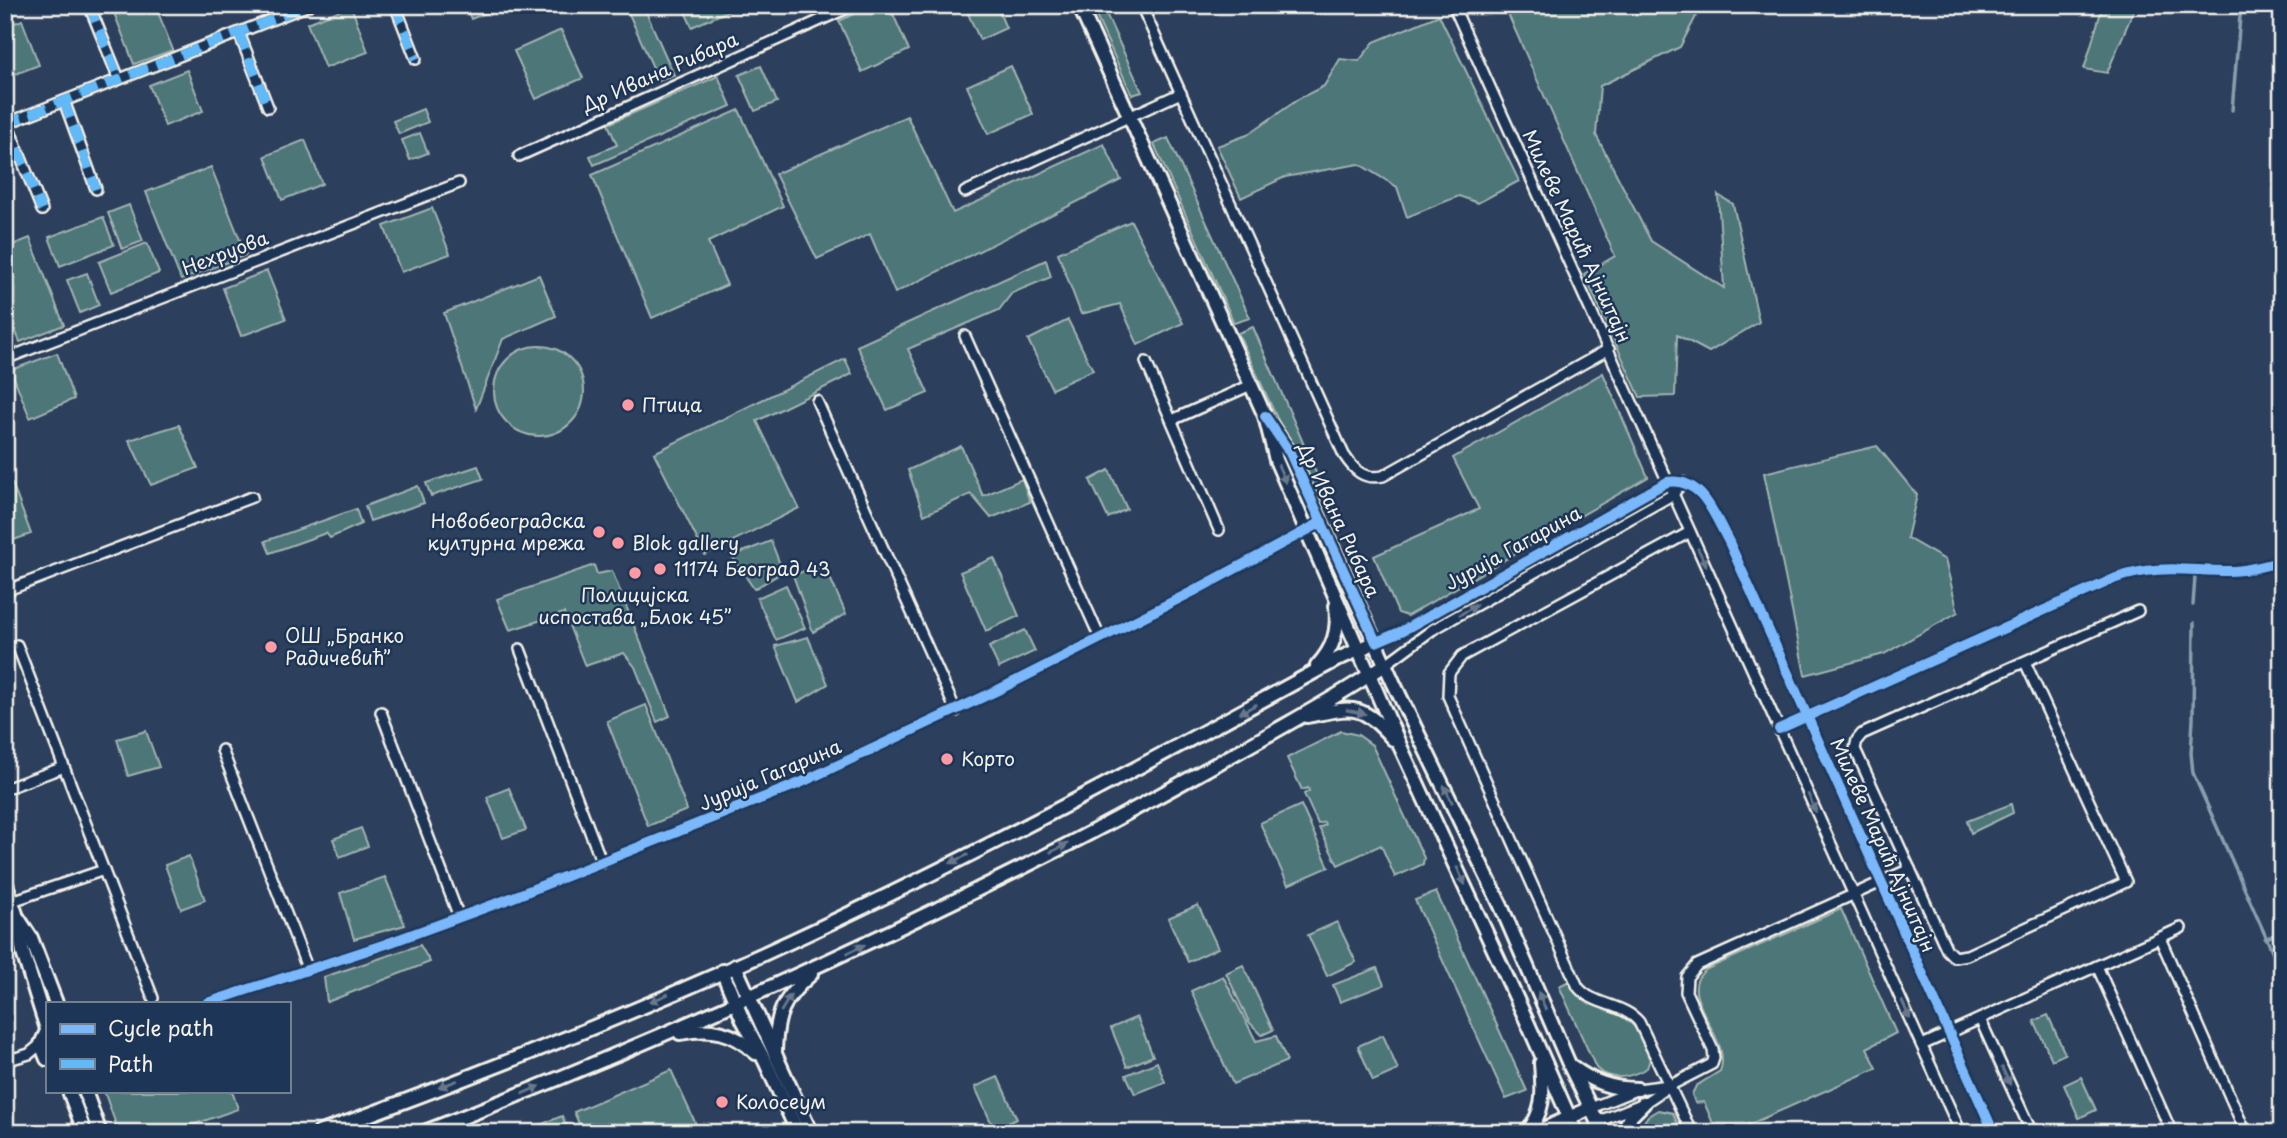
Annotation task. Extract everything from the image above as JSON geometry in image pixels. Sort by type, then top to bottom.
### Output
[{"type":"main road","name":"Др Ивана Рибара","points":[[1079,5],[1265,416],[1290,453],[1600,1127],[1574,1132],[1401,748],[1276,460],[1265,416]]},
{"type":"main road","points":[[1307,676],[1333,645],[1337,618],[1332,588]]},
{"type":"main road","name":"Јурија Гагарина","points":[[318,1133],[565,1038],[793,940],[1029,824],[1376,642]]},
{"type":"main road","name":"Јурија Гагарина","points":[[422,1133],[662,1036],[825,964],[1112,822],[1297,719],[1386,664]]},
{"type":"main road","points":[[1297,719],[1341,709],[1358,710],[1374,718],[1401,748]]},
{"type":"main road","points":[[5,881],[16,914],[19,939],[46,1027]]},
{"type":"main road","points":[[16,914],[31,937],[56,1002]]},
{"type":"main road","points":[[770,1058],[784,1002],[800,984],[825,964]]},
{"type":"main road","points":[[735,966],[798,1133]]},
{"type":"main road","points":[[722,971],[735,1004],[770,1058],[811,1133]]},
{"type":"main road","points":[[662,1036],[701,1030],[727,1034],[737,1037],[770,1058]]},
{"type":"main road","points":[[46,1032],[41,1044],[46,1056]]},
{"type":"main road","points":[[1526,1133],[1539,1117],[1543,1102],[1540,1053]]},
{"type":"main road","points":[[1569,1064],[1597,1083],[1638,1089]]},
{"type":"main road","points":[[69,1092],[85,1133]]},
{"type":"main road","points":[[85,1092],[100,1133]]},
{"type":"main road","points":[[1623,1133],[1626,1123],[1644,1103]]},
{"type":"main road","name":"Др Ивана Рибара","points":[[1569,1118],[1591,1108]]},
{"type":"main road","points":[[1535,1133],[1569,1118]]},
{"type":"street","points":[[89,5],[119,79]]},
{"type":"street","points":[[42,210],[6,124],[309,5]]},
{"type":"street","points":[[395,5],[416,59]]},
{"type":"street","name":"Др Ивана Рибара","points":[[519,156],[854,5]]},
{"type":"street","name":"Др Ивана Рибара","points":[[1141,5],[1344,455],[1360,474],[1368,478],[1383,476],[1609,349]]},
{"type":"street","name":"Милеве Марић Ајнштајн","points":[[1453,5],[1961,1133]]},
{"type":"street","points":[[239,33],[268,107]]},
{"type":"street","points":[[965,192],[1181,93]]},
{"type":"street","points":[[64,101],[96,189]]},
{"type":"street","name":"Нехруова","points":[[5,359],[459,183]]},
{"type":"street","points":[[965,336],[1100,638]]},
{"type":"street","points":[[1146,362],[1219,530]]},
{"type":"street","points":[[1172,420],[1251,385]]},
{"type":"street","points":[[817,401],[956,711]]},
{"type":"street","points":[[1667,482],[1684,482]]},
{"type":"street","name":"Јурија Гагарина","points":[[1376,642],[1410,626],[1667,482]]},
{"type":"street","name":"Милеве Марић Ајнштајн","points":[[1684,482],[1699,491],[1720,526],[1994,1133]]},
{"type":"street","name":"Јурија Гагарина","points":[[1386,664],[1432,630],[1672,495],[1684,482]]},
{"type":"street","points":[[5,591],[252,497]]},
{"type":"street","name":"Јурија Гагарина","points":[[210,1002],[459,917],[800,783],[956,711],[1192,592],[1322,522]]},
{"type":"street","points":[[1690,532],[1462,656],[1452,667],[1447,689],[1471,749],[1578,987],[1584,994],[1622,1008],[1635,1018],[1647,1036],[1692,1133]]},
{"type":"street","points":[[1779,729],[2079,593],[2133,573],[2175,568],[2230,571],[2282,561]]},
{"type":"street","name":"Милеве Марић Ајнштајн","points":[[2025,662],[2126,882],[1967,955],[1954,957],[1947,950],[1855,749],[1857,740],[1862,734],[2138,611]]},
{"type":"street","points":[[17,645],[153,998]]},
{"type":"street","points":[[520,649],[602,863]]},
{"type":"street","points":[[381,712],[459,917]]},
{"type":"street","points":[[222,750],[307,970]]},
{"type":"street","points":[[5,789],[64,767]]},
{"type":"street","points":[[1853,894],[1910,869]]},
{"type":"street","points":[[12,901],[104,870]]},
{"type":"street","name":"Др Ивана Рибара","points":[[1600,1127],[1712,1064],[1713,1050],[1686,992],[1685,984],[1691,971],[1704,961],[1853,894]]},
{"type":"street","points":[[1922,1045],[2181,928]]},
{"type":"street","points":[[2160,938],[2246,1133]]},
{"type":"street","points":[[2097,966],[2172,1133]]},
{"type":"street","points":[[1980,1019],[2032,1133]]},
{"type":"street","points":[[5,1061],[29,1054],[41,1044]]},
{"type":"street","points":[[29,1054],[46,1059]]},
{"type":"street","name":"Др Ивана Рибара","points":[[1591,1108],[1638,1089],[1671,1085]]},
{"type":"green space","points":[[111,5],[155,5],[173,50],[134,64]]},
{"type":"green space","points":[[465,5],[500,5],[501,7],[471,19]]},
{"type":"green space","points":[[625,5],[643,5],[674,75],[659,81]]},
{"type":"green space","points":[[682,5],[739,5],[739,6],[692,27]]},
{"type":"green space","points":[[873,5],[889,5],[909,50],[862,72],[839,21]]},
{"type":"green space","points":[[964,5],[996,5],[1006,28],[980,40]]},
{"type":"green space","points":[[1091,5],[1102,5],[1142,92],[1132,95]]},
{"type":"green space","points":[[1504,5],[1702,5],[1680,47],[1600,86],[1596,135],[1651,241],[1724,288],[1718,195],[1733,204],[1759,322],[1709,352],[1677,335],[1675,396],[1640,397],[1584,274],[1615,256]]},
{"type":"green space","points":[[2103,5],[2136,5],[2107,73],[2084,69]]},
{"type":"green space","points":[[351,6],[368,52],[325,68],[307,23]]},
{"type":"green space","points":[[1439,15],[1519,181],[1478,203],[1459,196],[1407,217],[1397,187],[1359,164],[1285,177],[1241,198],[1217,146],[1247,135],[1300,98],[1324,86],[1340,59],[1359,61],[1374,42]]},
{"type":"green space","points":[[22,20],[39,65],[5,78],[5,27]]},
{"type":"green space","points":[[561,30],[583,78],[536,99],[514,51]]},
{"type":"green space","points":[[761,66],[777,102],[755,111],[739,75]]},
{"type":"green space","points":[[1011,66],[1033,114],[988,134],[967,86]]},
{"type":"green space","points":[[187,70],[203,111],[165,126],[149,85]]},
{"type":"green space","points":[[718,76],[731,106],[594,165],[590,156],[617,145],[608,124]]},
{"type":"green space","points":[[423,109],[428,122],[399,134],[393,121]]},
{"type":"green space","points":[[739,110],[783,206],[708,242],[727,285],[652,318],[592,175]]},
{"type":"green space","points":[[907,116],[953,213],[1104,144],[1121,180],[895,293],[870,234],[817,259],[775,174]]},
{"type":"green space","points":[[420,133],[428,153],[410,160],[402,140]]},
{"type":"green space","points":[[1168,138],[1250,318],[1234,323],[1154,144]]},
{"type":"green space","points":[[305,140],[322,184],[282,200],[265,156]]},
{"type":"green space","points":[[211,167],[246,255],[181,280],[146,192]]},
{"type":"green space","points":[[129,205],[143,241],[122,249],[108,213]]},
{"type":"green space","points":[[432,208],[450,254],[401,272],[384,226]]},
{"type":"green space","points":[[103,217],[114,245],[60,266],[49,237]]},
{"type":"green space","points":[[1131,221],[1183,323],[1138,345],[1120,304],[1081,314],[1058,253]]},
{"type":"green space","points":[[30,238],[64,325],[20,342],[5,305],[5,248]]},
{"type":"green space","points":[[147,243],[159,273],[111,292],[99,262]]},
{"type":"green space","points":[[1046,260],[1051,277],[1012,293],[999,310],[908,349],[928,393],[887,410],[857,346]]},
{"type":"green space","points":[[267,271],[286,319],[241,336],[223,288]]},
{"type":"green space","points":[[87,273],[99,305],[80,313],[67,280]]},
{"type":"green space","points":[[539,275],[556,316],[503,339],[476,409],[444,313]]},
{"type":"green space","points":[[1068,320],[1093,370],[1052,389],[1028,340]]},
{"type":"green space","points":[[1253,327],[1327,498],[1314,499],[1238,333]]},
{"type":"green space","points":[[539,346],[556,349],[571,359],[581,374],[584,391],[581,408],[571,423],[556,433],[539,436],[522,433],[507,423],[497,408],[494,391],[497,374],[507,359],[522,349]]},
{"type":"green space","points":[[57,353],[74,399],[30,418],[11,370]]},
{"type":"green space","points":[[845,359],[852,374],[757,421],[799,508],[705,555],[654,453]]},
{"type":"green space","points":[[1603,373],[1648,477],[1407,616],[1398,613],[1374,556],[1479,509],[1453,458]]},
{"type":"green space","points":[[179,425],[198,468],[151,485],[129,440]]},
{"type":"green space","points":[[961,446],[983,496],[1022,479],[1030,502],[991,518],[971,494],[924,515],[908,470]]},
{"type":"green space","points":[[1877,446],[1917,495],[1907,538],[1945,560],[1958,612],[1884,654],[1805,675],[1764,473]]},
{"type":"green space","points":[[478,466],[483,479],[431,496],[426,483]]},
{"type":"green space","points":[[1109,470],[1127,509],[1108,518],[1090,480]]},
{"type":"green space","points":[[12,483],[31,534],[5,543],[5,486]]},
{"type":"green space","points":[[418,486],[424,503],[370,521],[365,506]]},
{"type":"green space","points":[[356,509],[361,524],[330,538],[326,533],[270,553],[265,541]]},
{"type":"green space","points":[[771,541],[783,572],[754,589],[732,556]]},
{"type":"green space","points":[[994,558],[1019,616],[986,631],[960,572]]},
{"type":"green space","points":[[824,564],[846,614],[813,632],[793,575]]},
{"type":"green space","points":[[594,565],[597,574],[612,571],[670,716],[657,722],[635,667],[624,653],[585,666],[564,613],[510,630],[497,599]]},
{"type":"green space","points":[[786,585],[805,628],[776,640],[757,598]]},
{"type":"green space","points":[[1025,630],[1035,651],[999,668],[989,647]]},
{"type":"green space","points":[[808,637],[828,684],[798,702],[775,646]]},
{"type":"green space","points":[[646,705],[687,810],[648,826],[607,721]]},
{"type":"green space","points":[[146,731],[159,767],[128,776],[117,739]]},
{"type":"green space","points":[[1341,731],[1358,735],[1372,745],[1424,858],[1423,864],[1395,877],[1381,845],[1338,865],[1319,828],[1325,825],[1324,822],[1318,824],[1304,794],[1309,791],[1308,788],[1302,790],[1287,758]]},
{"type":"green space","points":[[509,788],[526,830],[503,838],[487,797]]},
{"type":"green space","points":[[2011,804],[2013,813],[1971,833],[1967,821]]},
{"type":"green space","points":[[1301,805],[1329,867],[1288,885],[1260,823]]},
{"type":"green space","points":[[361,828],[368,846],[340,857],[333,839]]},
{"type":"green space","points":[[189,856],[205,900],[181,909],[165,865]]},
{"type":"green space","points":[[385,877],[405,925],[354,939],[340,893]]},
{"type":"green space","points":[[1436,892],[1527,1091],[1506,1099],[1415,900]]},
{"type":"green space","points":[[1198,905],[1218,948],[1188,962],[1168,918]]},
{"type":"green space","points":[[1841,909],[1896,1033],[1867,1048],[1877,1068],[1730,1133],[1717,1133],[1704,1102],[1695,1103],[1692,1094],[1696,1086],[1720,1071],[1722,1058],[1719,1044],[1699,1003],[1696,990],[1698,979],[1707,969]]},
{"type":"green space","points":[[1337,922],[1356,962],[1327,976],[1308,935]]},
{"type":"green space","points":[[420,945],[430,962],[327,1002],[324,977]]},
{"type":"green space","points":[[1243,965],[1273,1030],[1262,1035],[1249,1022],[1226,973]]},
{"type":"green space","points":[[1377,968],[1384,985],[1340,1002],[1333,985]]},
{"type":"green space","points":[[1223,976],[1256,1041],[1276,1036],[1287,1061],[1233,1084],[1191,991]]},
{"type":"green space","points":[[1569,981],[1575,990],[1589,1001],[1619,1014],[1635,1027],[1651,1056],[1647,1068],[1634,1074],[1615,1077],[1596,1068],[1559,986]]},
{"type":"green space","points":[[2048,1015],[2065,1054],[2052,1060],[2034,1021]]},
{"type":"green space","points":[[1137,1017],[1153,1056],[1127,1067],[1111,1028]]},
{"type":"green space","points":[[1383,1035],[1398,1070],[1373,1081],[1358,1046]]},
{"type":"green space","points":[[1157,1062],[1165,1082],[1135,1094],[1126,1075]]},
{"type":"green space","points":[[671,1070],[700,1133],[583,1133],[574,1112]]},
{"type":"green space","points":[[998,1077],[1017,1119],[994,1129],[975,1087]]},
{"type":"green space","points":[[2081,1077],[2096,1110],[2079,1118],[2064,1085]]},
{"type":"green space","points":[[104,1092],[232,1092],[238,1109],[170,1133],[119,1133]]},
{"type":"green space","points":[[1658,1110],[1673,1113],[1682,1133],[1636,1133],[1648,1116]]},
{"type":"green space","points":[[562,1116],[570,1133],[520,1133]]},
{"type":"waterway","points":[[2232,110],[2241,5]]},
{"type":"waterway","points":[[2193,605],[2195,577]]},
{"type":"waterway","points":[[2194,623],[2191,753],[2193,773],[2282,973]]},
{"type":"waterway","points":[[2265,939],[2282,931]]},
{"type":"marked path","points":[[89,5],[119,79]]},
{"type":"marked path","points":[[5,124],[309,5]]},
{"type":"marked path","points":[[395,5],[416,59]]},
{"type":"marked path","points":[[239,33],[268,107]]},
{"type":"marked path","points":[[64,101],[96,189]]},
{"type":"marked path","points":[[7,123],[42,210]]},
{"type":"cycle path","points":[[1265,416],[1290,453],[1376,642],[1402,631],[1667,482],[1689,485],[1698,492],[1706,500],[1729,542],[1994,1133]]},
{"type":"cycle path","points":[[210,1002],[386,944],[506,900],[800,783],[998,690],[1192,592],[1322,522]]},
{"type":"cycle path","points":[[1779,729],[2116,578],[2145,571],[2172,569],[2242,570],[2282,561]]},
{"type":"place","name":"Птица","points":[[628,405]]},
{"type":"place","name":"Новобеоградска културна мрежа","points":[[599,532]]},
{"type":"place","name":"Blok gallery","points":[[618,543]]},
{"type":"place","name":"11174 Београд 43","points":[[660,569]]},
{"type":"place","name":"Полицијска испостава „Блок 45”","points":[[635,573]]},
{"type":"place","name":"ОШ „Бранко Радичевић”","points":[[271,647]]},
{"type":"place","name":"Корто","points":[[947,759]]},
{"type":"place","name":"Колосеум","points":[[722,1102]]}]
